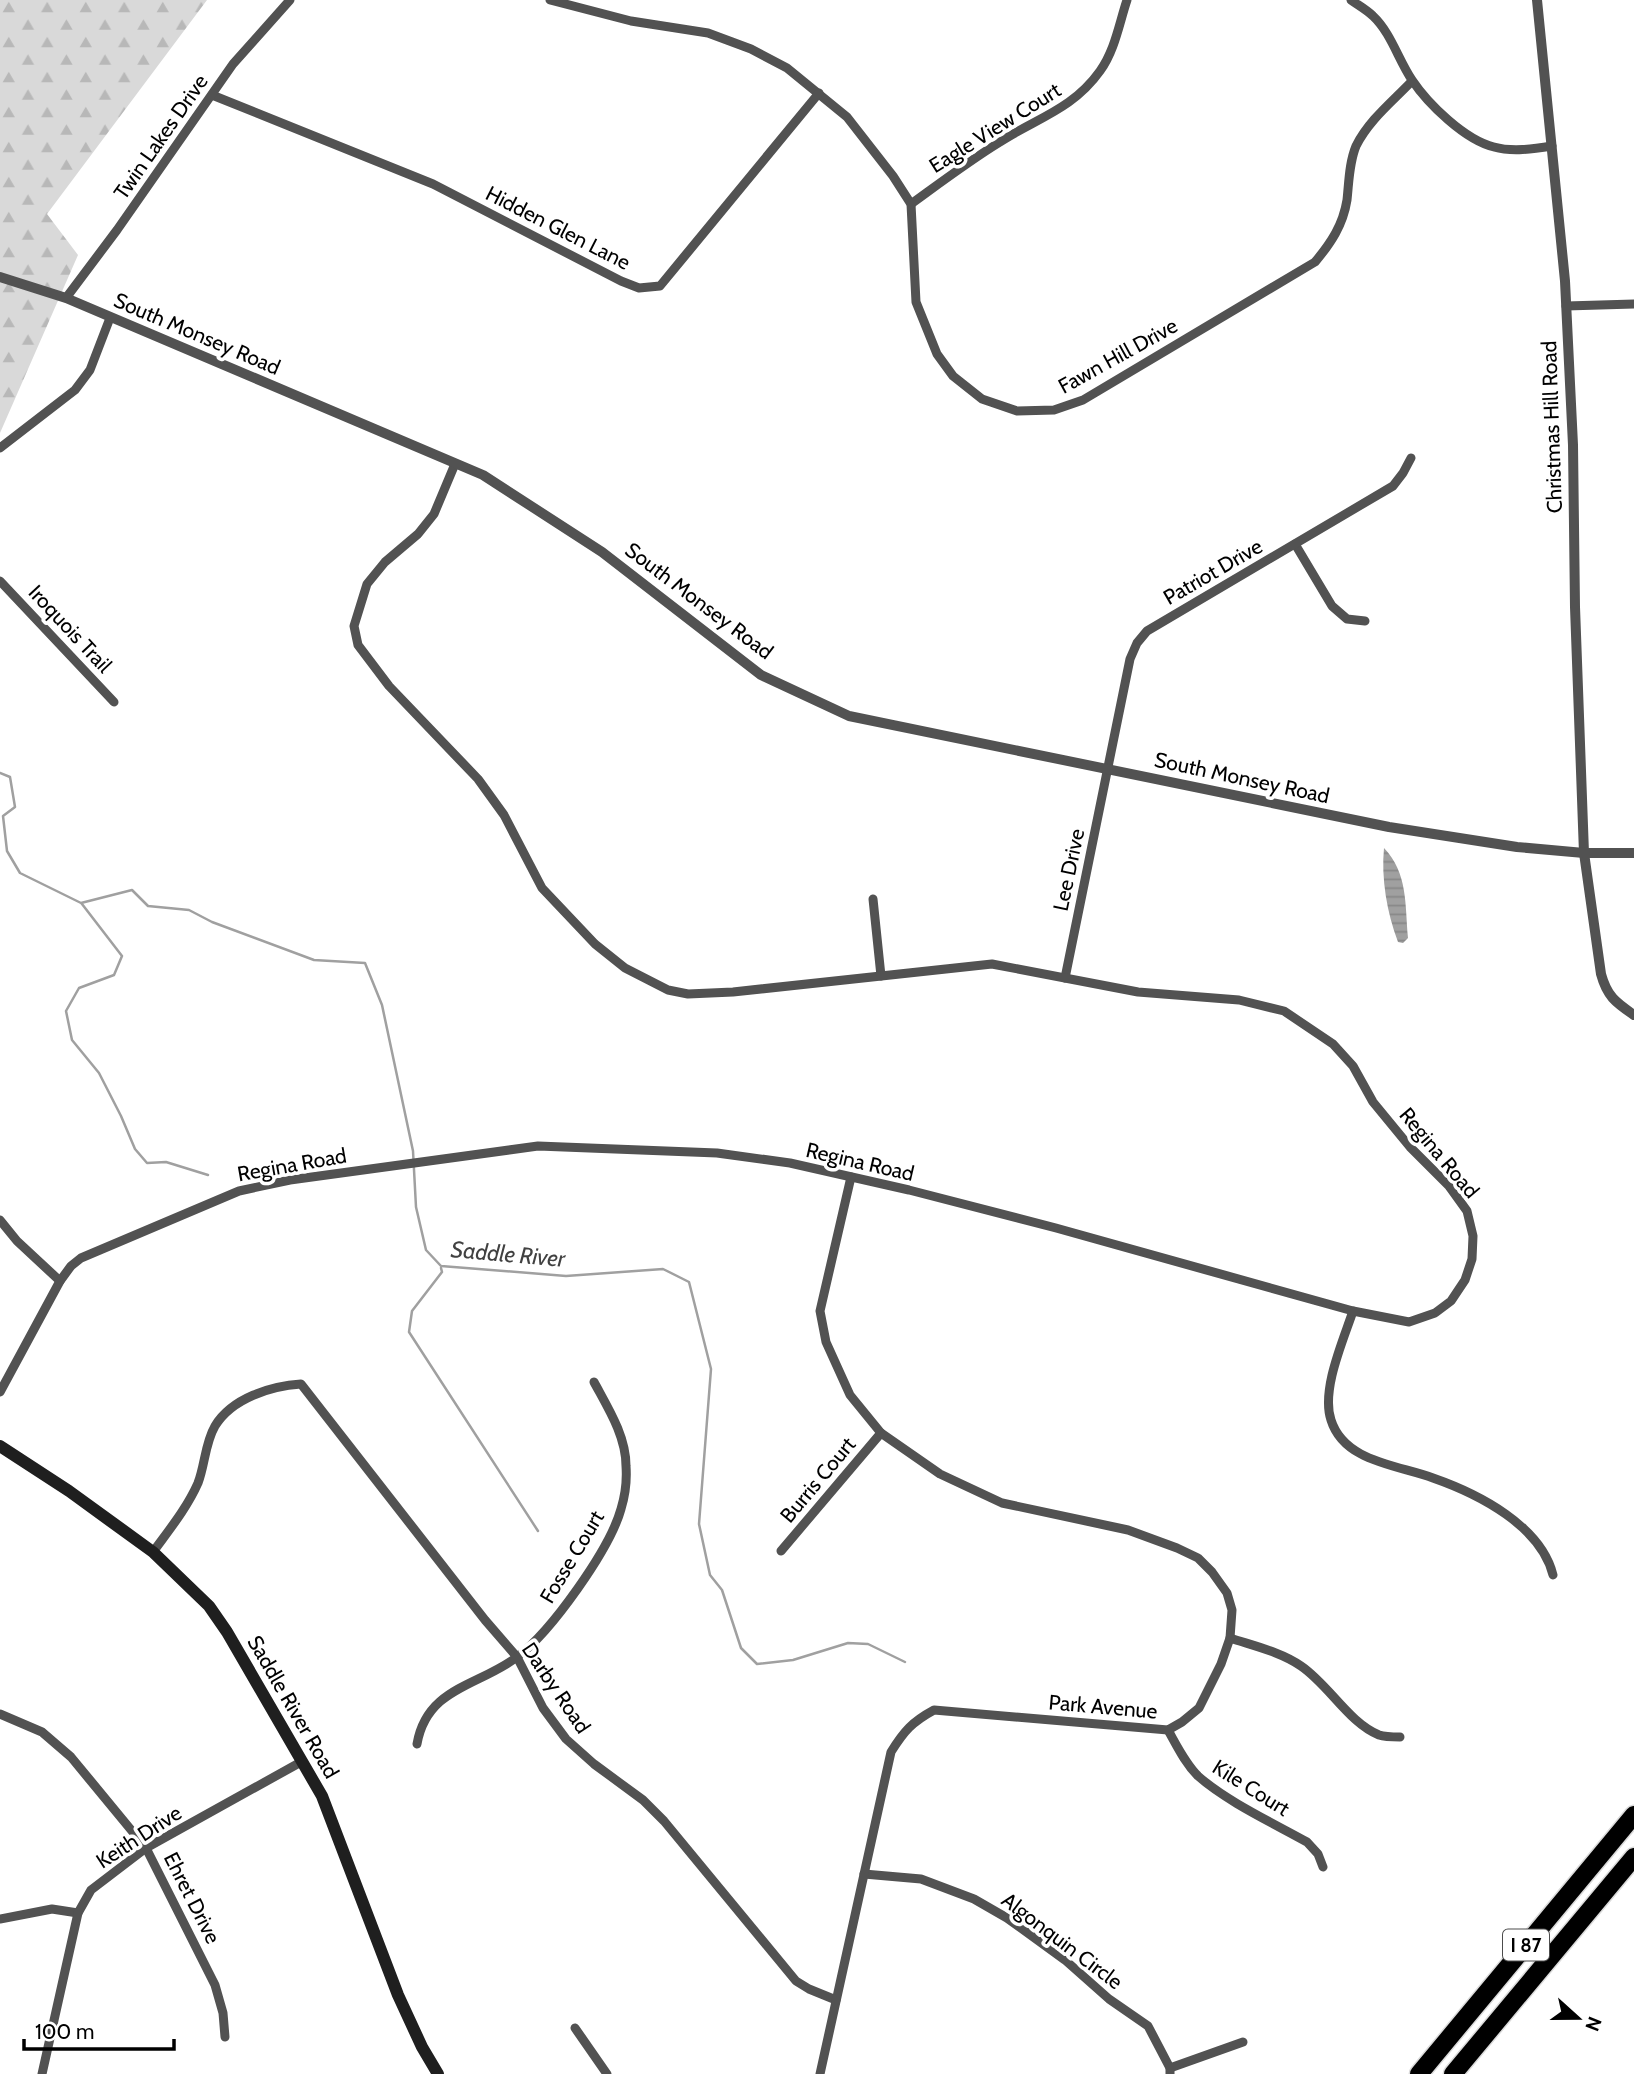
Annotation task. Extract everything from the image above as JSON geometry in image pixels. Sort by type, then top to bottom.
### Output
[{"type":"highway","name":"I 87","points":[[1419,2074],[1634,1815]]},
{"type":"highway","name":"I 87","points":[[1453,2074],[1634,1857]]},
{"type":"main road","name":"Saddle River Road","points":[[0,1446],[69,1491],[153,1552],[209,1606],[227,1632],[322,1796],[398,1994],[422,2047],[438,2074]]},
{"type":"street","name":"Twin Lakes Drive","points":[[66,298],[233,65],[290,0]]},
{"type":"street","points":[[550,0],[631,20],[708,33],[787,68],[847,117],[911,204]]},
{"type":"street","name":"Eagle View Court","points":[[911,204],[993,146],[1062,109],[1085,90],[1110,53],[1127,0]]},
{"type":"street","points":[[1351,0],[1373,16],[1388,35],[1412,81],[1443,114],[1473,139],[1494,147],[1527,149],[1552,146]]},
{"type":"street","name":"Christmas Hill Road","points":[[1536,0],[1565,281],[1573,445],[1575,607],[1584,853],[1601,974],[1606,991],[1617,1004],[1634,1015]]},
{"type":"street","name":"Fawn Hill Drive","points":[[911,204],[916,302],[937,354],[953,376],[982,399],[1017,411],[1054,410],[1083,400],[1315,262],[1332,243],[1341,224],[1355,149],[1367,125],[1412,81]]},
{"type":"street","name":"Hidden Glen Lane","points":[[212,95],[433,184],[639,288],[660,285],[819,93]]},
{"type":"street","name":"South Monsey Road","points":[[0,277],[66,298],[483,475],[602,552],[761,674],[849,716],[1389,827],[1517,847],[1584,853],[1634,853]]},
{"type":"street","points":[[1566,306],[1634,304]]},
{"type":"street","points":[[0,448],[75,390],[90,370],[110,318]]},
{"type":"street","name":"Patriot Drive","points":[[1108,770],[1130,659],[1147,631],[1393,486],[1404,473],[1411,458]]},
{"type":"street","name":"Regina Road","points":[[0,1392],[60,1282],[71,1266],[81,1258],[239,1191],[290,1180],[538,1146],[717,1153],[790,1163],[1056,1228],[1353,1311],[1409,1322],[1435,1313],[1451,1301],[1465,1280],[1472,1259],[1473,1236],[1467,1211],[1373,1102],[1353,1066],[1333,1044],[1284,1011],[1239,1000],[1138,992],[992,964],[733,992],[688,994],[668,990],[625,968],[594,944],[542,888],[503,815],[478,779],[388,686],[358,645],[354,626],[367,584],[385,562],[418,534],[434,514],[455,464]]},
{"type":"street","points":[[1295,544],[1332,606],[1347,619],[1365,621]]},
{"type":"street","name":"Iroquois Trail","points":[[0,581],[114,702]]},
{"type":"street","name":"Lee Drive","points":[[1065,978],[1108,770]]},
{"type":"street","points":[[873,900],[881,976]]},
{"type":"street","name":"Park Avenue","points":[[820,2074],[891,1752],[914,1721],[934,1710],[1168,1730],[1199,1708],[1221,1664],[1230,1638],[1232,1610],[1227,1593],[1198,1558],[1128,1531],[1002,1503],[940,1474],[881,1433],[850,1395],[826,1342],[820,1311],[851,1177]]},
{"type":"street","points":[[0,1220],[17,1241],[60,1282]]},
{"type":"street","points":[[1353,1311],[1329,1390],[1330,1418],[1338,1437],[1356,1451],[1382,1463],[1433,1477],[1470,1493],[1514,1520],[1537,1541],[1549,1558],[1553,1575]]},
{"type":"street","name":"Fosse Court","points":[[418,1744],[421,1727],[434,1707],[457,1689],[517,1657],[552,1623],[569,1602],[613,1531],[621,1508],[626,1465],[623,1442],[594,1382]]},
{"type":"street","name":"Darby Road","points":[[153,1552],[188,1504],[216,1425],[232,1408],[253,1395],[281,1385],[301,1384],[517,1657],[543,1708],[566,1740],[643,1800],[664,1821],[796,1981],[836,2000]]},
{"type":"street","name":"Burris Court","points":[[781,1550],[881,1433]]},
{"type":"street","points":[[1230,1638],[1275,1653],[1301,1666],[1332,1692],[1360,1724],[1380,1736],[1400,1737]]},
{"type":"street","name":"Ehret Drive","points":[[0,1714],[43,1732],[61,1749],[146,1848],[215,1985],[223,2013],[225,2037]]},
{"type":"street","name":"Kile Court","points":[[1168,1730],[1183,1757],[1198,1775],[1219,1791],[1307,1842],[1318,1854],[1323,1867]]},
{"type":"street","name":"Keith Drive","points":[[42,2074],[78,1913],[91,1889],[146,1848],[301,1762]]},
{"type":"street","name":"Algonquin Circle","points":[[864,1874],[921,1879],[974,1899],[1007,1918],[1065,1960],[1109,1999],[1148,2026],[1170,2071],[1243,2042]]},
{"type":"street","points":[[0,1919],[52,1909],[78,1913]]},
{"type":"street","points":[[575,2028],[607,2074]]},
{"type":"green space","points":[[0,0],[207,0],[47,214],[78,255],[0,433]]},
{"type":"shaded area","points":[[1384,848],[1397,868],[1404,890],[1408,938],[1403,943],[1398,942],[1388,907],[1383,871]]},
{"type":"waterway","name":"Saddle River","points":[[0,773],[10,777],[15,807],[3,816],[7,851],[20,873],[81,903],[132,890],[148,906],[189,910],[212,922],[314,960],[365,963],[382,1005],[413,1151],[416,1207],[426,1250],[441,1266],[566,1276],[663,1269],[689,1282],[711,1369],[699,1524],[710,1575],[722,1590],[741,1648],[757,1664],[793,1660],[848,1643],[868,1644],[905,1662]]},
{"type":"waterway","points":[[82,904],[122,956],[114,975],[79,988],[66,1011],[72,1040],[99,1073],[135,1149],[147,1163],[166,1162],[208,1175]]},
{"type":"waterway","points":[[441,1268],[442,1272],[412,1311],[409,1332],[538,1531]]}]
